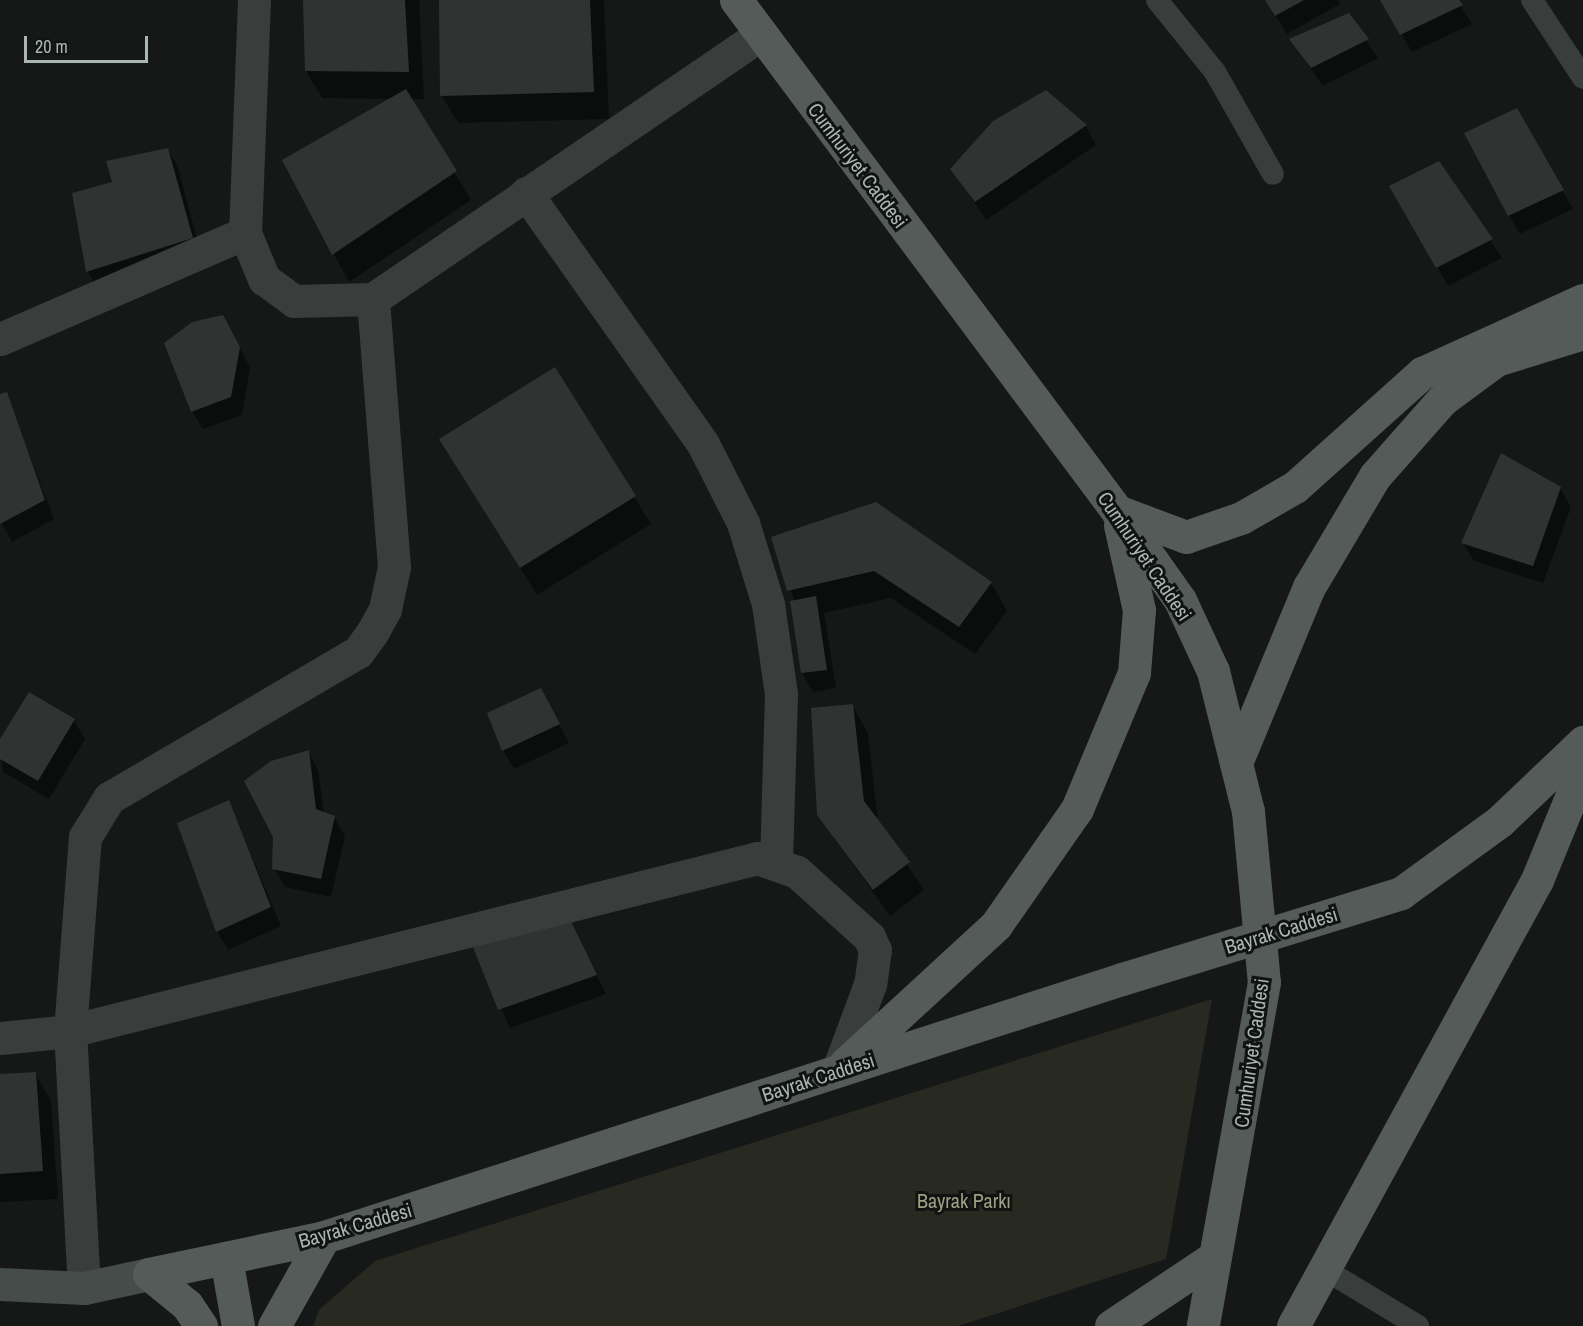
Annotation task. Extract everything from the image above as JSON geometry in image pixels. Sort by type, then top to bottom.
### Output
[{"type":"main road","name":"Cumhuriyet Caddesi","points":[[736,0],[1117,511],[1185,611],[1213,671],[1248,811],[1264,982],[1213,1258],[1203,1326]]},
{"type":"main road","points":[[1117,511],[1186,537],[1241,518],[1295,487],[1422,373],[1581,310]]},
{"type":"main road","points":[[1236,763],[1309,587],[1376,476],[1442,400],[1496,360],[1581,310]]},
{"type":"main road","points":[[838,1070],[996,925],[1077,809],[1134,673],[1139,610],[1117,511]]},
{"type":"main road","name":"Bayrak Caddesi","points":[[149,1274],[324,1237],[1122,979],[1401,893],[1500,820],[1583,742]]},
{"type":"main road","points":[[1293,1326],[1537,880],[1583,768]]},
{"type":"main road","points":[[274,1326],[324,1237]]},
{"type":"main road","points":[[226,1258],[238,1326]]},
{"type":"main road","points":[[1111,1326],[1213,1258]]},
{"type":"main road","points":[[149,1274],[187,1305],[201,1326]]},
{"type":"street","points":[[254,0],[245,233],[264,279],[294,301],[373,299],[761,34]]},
{"type":"street","points":[[526,193],[703,444],[743,523],[768,604],[781,694],[776,861]]},
{"type":"street","points":[[0,339],[245,233]]},
{"type":"street","points":[[84,1288],[70,1031],[79,856],[100,807],[358,652],[385,609],[393,545],[373,299]]},
{"type":"street","points":[[0,1038],[70,1031],[727,861],[776,861],[796,872],[869,937],[875,950],[870,984],[838,1070]]},
{"type":"street","name":"Bayrak Caddesi","points":[[0,1284],[84,1288],[149,1274]]},
{"type":"lane","points":[[1157,0],[1215,72],[1273,174]]},
{"type":"lane","points":[[1532,0],[1583,78]]},
{"type":"lane","points":[[1324,1269],[1418,1326]]},
{"type":"green space","name":"Bayrak Parkı","points":[[1212,999],[1166,1259],[958,1326],[313,1326],[319,1310],[375,1261]]},
{"type":"building","points":[[303,0],[405,0],[409,72],[305,71]]},
{"type":"building","points":[[439,0],[590,0],[594,92],[440,96]]},
{"type":"building","points":[[1265,0],[1304,0],[1275,16]]},
{"type":"building","points":[[1380,0],[1459,0],[1463,5],[1400,35]]},
{"type":"building","points":[[1349,13],[1369,39],[1311,68],[1289,39]]},
{"type":"building","points":[[406,89],[457,171],[332,255],[282,160]]},
{"type":"building","points":[[1046,90],[1087,125],[975,202],[950,169],[993,121]]},
{"type":"building","points":[[1517,108],[1564,190],[1508,216],[1464,133]]},
{"type":"building","points":[[168,148],[193,238],[86,272],[72,193],[112,182],[106,161]]},
{"type":"building","points":[[1439,161],[1493,239],[1436,268],[1389,186]]},
{"type":"building","points":[[223,315],[240,347],[231,397],[191,412],[164,343],[192,322]]},
{"type":"building","points":[[555,367],[636,496],[520,568],[439,439]]},
{"type":"building","points":[[7,392],[45,500],[0,524],[0,394]]},
{"type":"building","points":[[1501,453],[1561,487],[1533,566],[1461,543]]},
{"type":"building","points":[[876,502],[992,582],[959,627],[874,571],[787,591],[771,537]]},
{"type":"building","points":[[816,596],[827,670],[801,673],[790,601]]},
{"type":"building","points":[[541,688],[560,724],[502,751],[487,713]]},
{"type":"building","points":[[29,692],[75,719],[38,781],[0,759],[0,739]]},
{"type":"building","points":[[853,704],[864,801],[910,862],[873,890],[817,815],[811,708]]},
{"type":"building","points":[[309,750],[316,809],[335,816],[321,879],[272,869],[273,837],[244,781],[271,761]]},
{"type":"building","points":[[229,800],[271,907],[216,932],[177,823]]},
{"type":"building","points":[[567,913],[597,975],[498,1010],[473,947]]},
{"type":"building","points":[[36,1072],[43,1171],[0,1174],[0,1074]]}]
